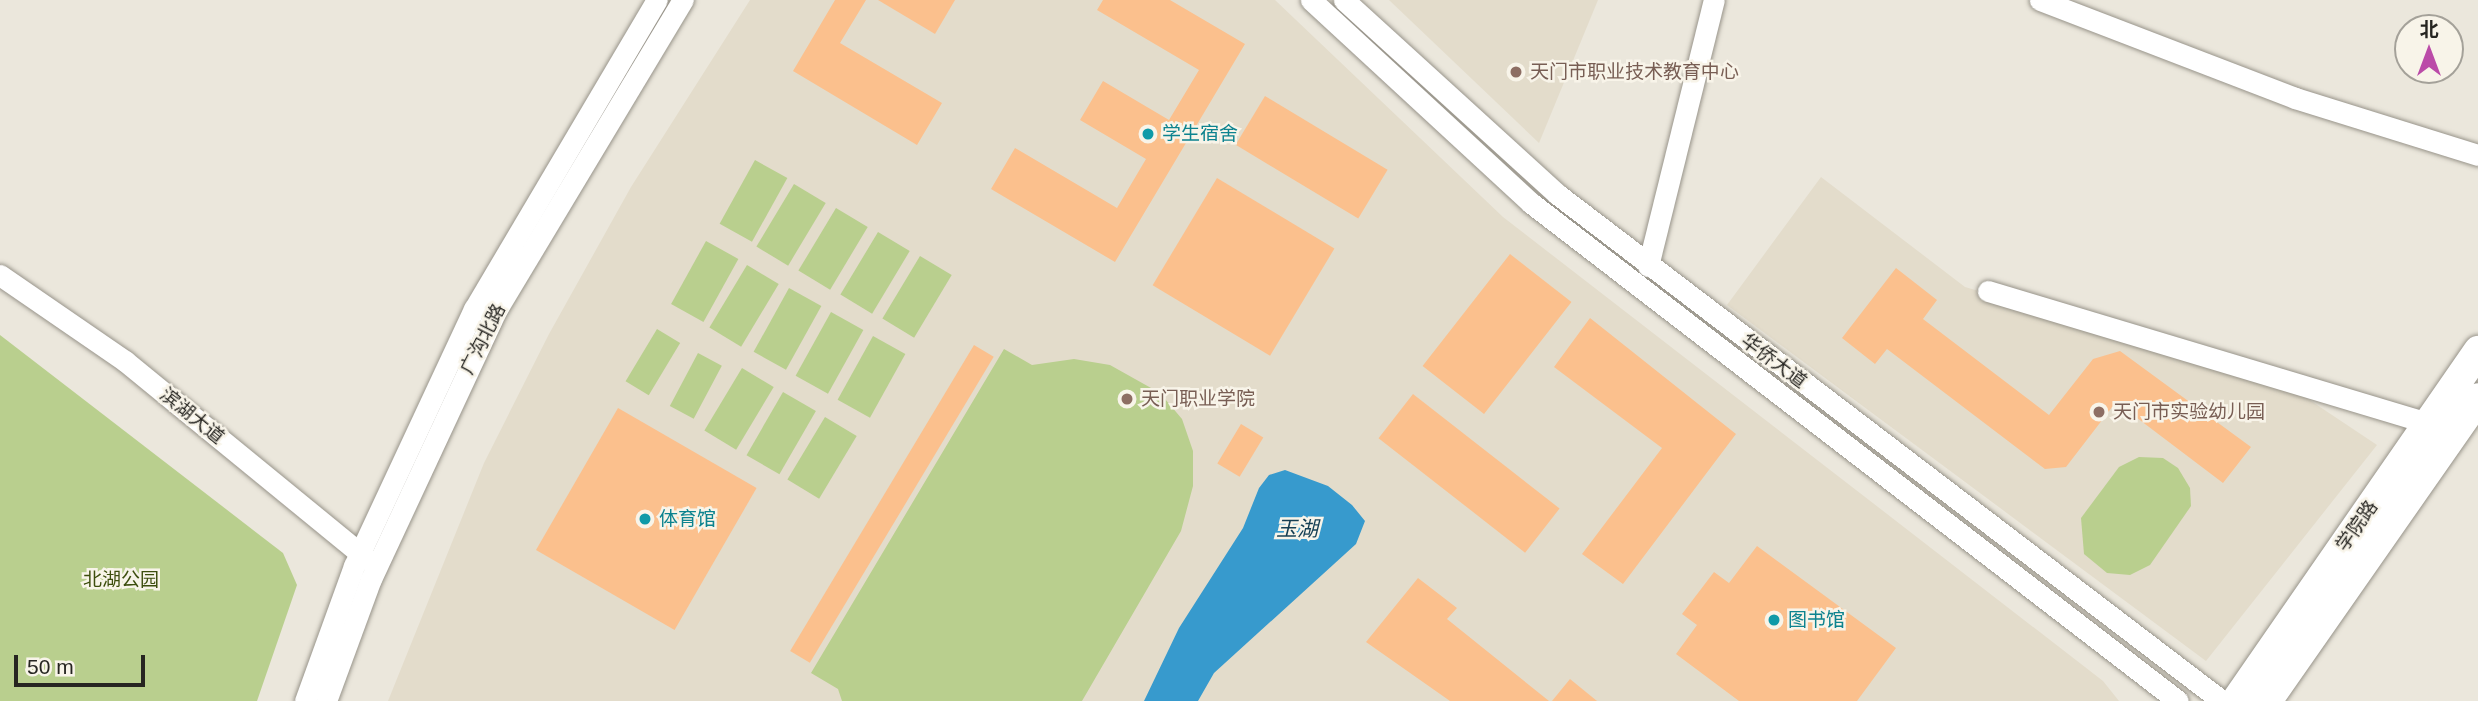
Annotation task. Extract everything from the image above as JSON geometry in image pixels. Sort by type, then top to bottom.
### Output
[{"type":"main road","name":"学院路","points":[[2236,701],[2478,351]]},
{"type":"main road","name":"学院路","points":[[2267,701],[2478,398]]},
{"type":"street","name":"广沟北路","points":[[304,701],[365,566],[474,309],[657,0]]},
{"type":"street","name":"广沟北路","points":[[326,701],[365,566],[497,309],[683,0]]},
{"type":"street","name":"华侨大道","points":[[1311,0],[1531,203],[2178,701]]},
{"type":"street","name":"华侨大道","points":[[1344,0],[1523,167],[1648,266],[2222,701]]},
{"type":"street","points":[[1648,266],[1714,0]]},
{"type":"street","points":[[2040,0],[2295,98],[2478,155]]},
{"type":"street","name":"滨湖大道","points":[[0,275],[125,362],[365,566]]},
{"type":"street","name":"滨湖大道","points":[[0,290],[117,372],[365,566]]},
{"type":"street","points":[[1988,291],[2429,423]]},
{"type":"shaded area","name":"天门职业学院","points":[[750,0],[1275,0],[1503,217],[2103,681],[2119,701],[388,701],[484,463],[549,334],[631,187]]},
{"type":"shaded area","name":"天门市职业技术教育中心","points":[[1389,0],[1598,0],[1539,143]]},
{"type":"shaded area","name":"天门市实验幼儿园","points":[[1821,177],[1965,287],[2278,379],[2377,445],[2206,661],[1727,305]]},
{"type":"green space","points":[[755,160],[787,178],[752,242],[720,224]]},
{"type":"green space","points":[[794,184],[826,203],[788,266],[756,247]]},
{"type":"green space","points":[[836,208],[868,227],[830,290],[798,271]]},
{"type":"green space","points":[[878,232],[910,251],[872,314],[840,295]]},
{"type":"green space","points":[[706,241],[738,259],[703,322],[671,304]]},
{"type":"green space","points":[[920,256],[952,275],[914,338],[882,319]]},
{"type":"green space","points":[[747,265],[779,284],[741,347],[709,328]]},
{"type":"green space","points":[[789,288],[821,306],[786,370],[754,352]]},
{"type":"green space","points":[[831,312],[863,330],[828,394],[796,376]]},
{"type":"green space","points":[[657,329],[680,343],[649,395],[626,381]]},
{"type":"green space","name":"北湖公园","points":[[0,335],[283,553],[297,585],[257,701],[0,701]]},
{"type":"green space","points":[[873,336],[905,354],[870,418],[838,400]]},
{"type":"green space","points":[[1004,349],[1032,365],[1074,359],[1110,365],[1160,393],[1182,419],[1193,451],[1193,486],[1181,531],[1082,701],[842,701],[838,689],[811,673]]},
{"type":"green space","points":[[698,353],[722,366],[694,419],[670,406]]},
{"type":"green space","points":[[742,368],[774,387],[736,450],[704,431]]},
{"type":"green space","points":[[783,392],[816,411],[779,474],[746,455]]},
{"type":"green space","points":[[825,417],[857,436],[819,499],[787,480]]},
{"type":"green space","points":[[2139,457],[2163,458],[2178,468],[2190,488],[2191,506],[2150,565],[2130,575],[2107,573],[2084,554],[2081,518],[2119,467]]},
{"type":"water","name":"玉湖","points":[[1285,470],[1328,486],[1352,505],[1365,521],[1356,544],[1214,673],[1198,701],[1144,701],[1179,628],[1243,528],[1259,488],[1269,475]]},
{"type":"building","points":[[835,0],[866,0],[840,43],[942,103],[917,145],[793,71]]},
{"type":"building","points":[[878,0],[955,0],[935,34]]},
{"type":"building","name":"学生宿舍","points":[[1103,0],[1170,0],[1245,44],[1115,262],[991,189],[1015,148],[1117,208],[1146,159],[1080,120],[1103,81],[1169,120],[1199,70],[1097,10]]},
{"type":"building","points":[[1265,96],[1388,170],[1358,219],[1236,145]]},
{"type":"building","points":[[1217,178],[1334,249],[1270,356],[1153,285]]},
{"type":"building","points":[[1510,254],[1571,302],[1484,414],[1423,366]]},
{"type":"building","points":[[1896,268],[1937,300],[1923,319],[2049,415],[2093,359],[2120,351],[2251,447],[2223,483],[2116,402],[2066,467],[2045,469],[1887,349],[1875,364],[1842,338]]},
{"type":"building","points":[[1590,318],[1736,434],[1623,584],[1582,554],[1662,448],[1554,367]]},
{"type":"building","points":[[974,345],[994,357],[810,663],[790,651]]},
{"type":"building","points":[[1413,394],[1560,509],[1525,553],[1379,438]]},
{"type":"building","name":"体育馆","points":[[618,408],[757,488],[675,630],[536,550]]},
{"type":"building","points":[[1241,424],[1263,437],[1240,477],[1217,463]]},
{"type":"building","name":"图书馆","points":[[1757,546],[1896,648],[1857,701],[1739,701],[1676,654],[1697,625],[1682,614],[1714,572],[1729,583]]},
{"type":"building","points":[[1418,578],[1457,608],[1447,619],[1549,701],[1450,701],[1366,642]]},
{"type":"building","points":[[1570,679],[1597,701],[1552,701]]},
{"type":"place","name":"天门市职业技术教育中心","points":[[1516,72]]},
{"type":"place","name":"学生宿舍","points":[[1148,134]]},
{"type":"place","name":"天门职业学院","points":[[1127,399]]},
{"type":"place","name":"天门市实验幼儿园","points":[[2099,412]]},
{"type":"place","name":"体育馆","points":[[645,519]]},
{"type":"place","name":"图书馆","points":[[1774,620]]}]
